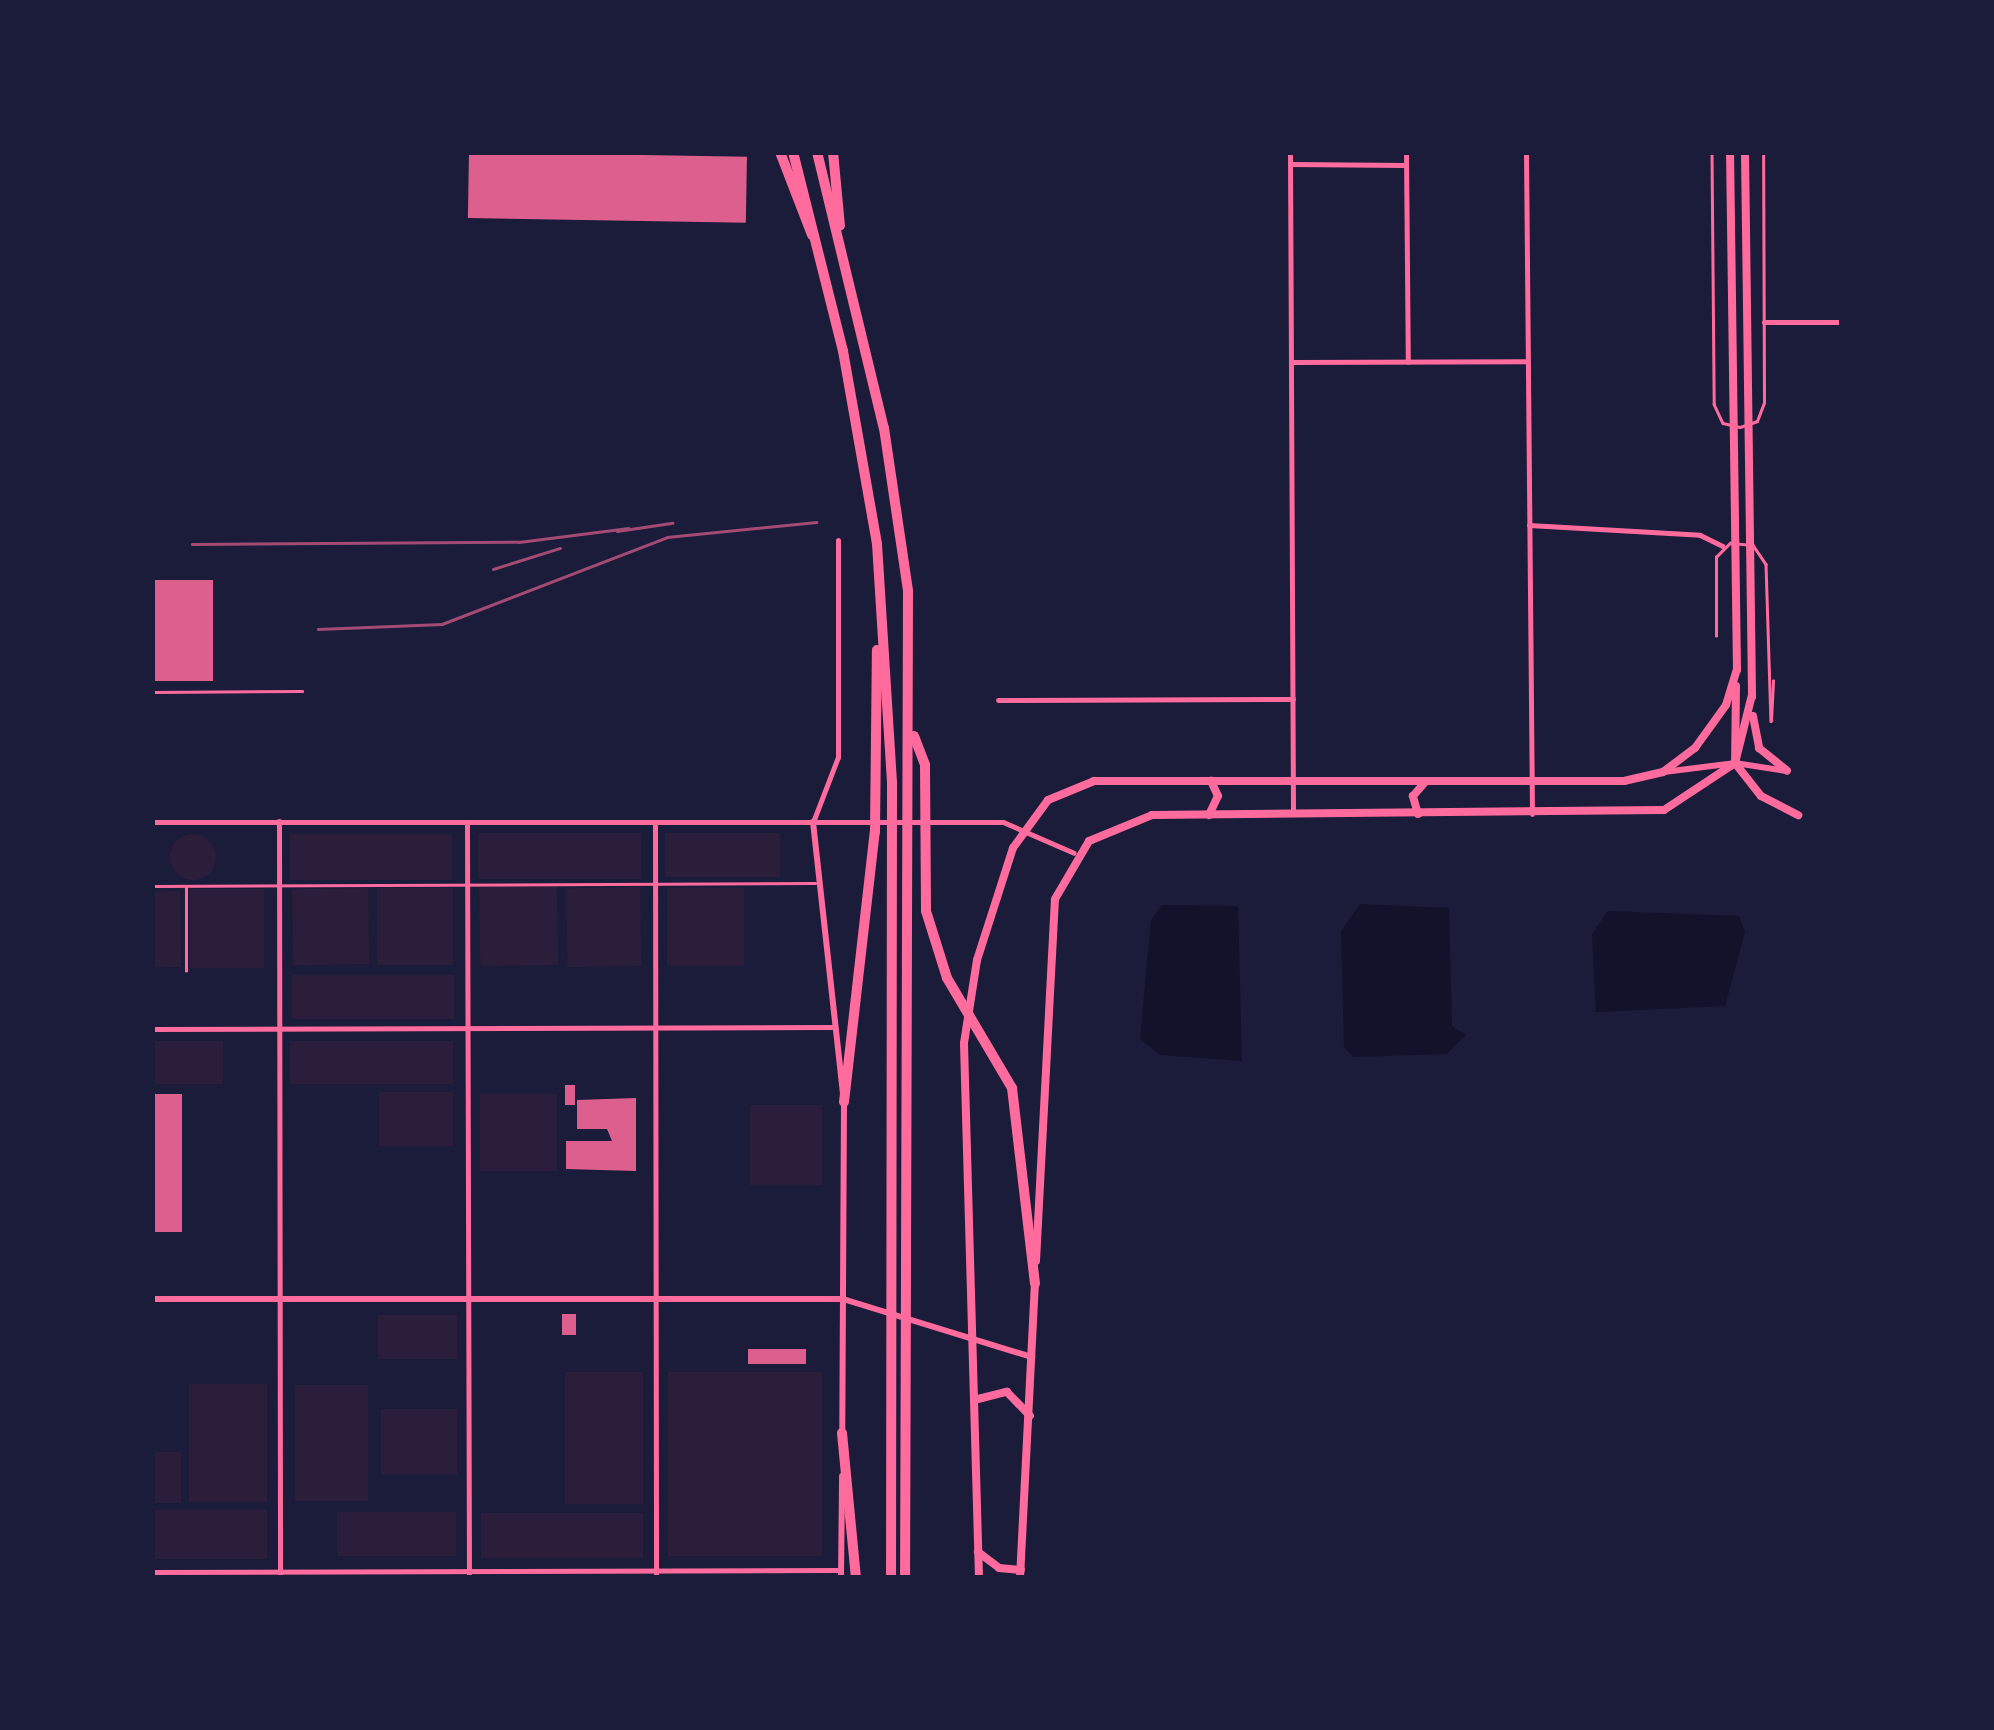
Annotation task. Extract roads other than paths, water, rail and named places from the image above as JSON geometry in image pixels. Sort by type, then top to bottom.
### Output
[{"type":"highway","points":[[780,152],[816,240]]},
{"type":"highway","points":[[793,152],[820,255],[877,544],[893,936],[891,1578]]},
{"type":"highway","points":[[817,152],[850,275],[900,527],[912,730],[907,956],[905,1578]]},
{"type":"highway","points":[[833,152],[840,231]]},
{"type":"highway","points":[[844,1102],[875,832],[877,544]]},
{"type":"highway","points":[[912,730],[924,765],[926,911],[935,948],[996,1057],[1020,1118],[1035,1284]]},
{"type":"highway","points":[[842,1433],[856,1578]]},
{"type":"main road","points":[[1787,771],[1759,748],[1752,695],[1745,157],[1730,157],[1735,764],[1762,796],[1798,815]]},
{"type":"main road","points":[[978,1578],[978,1339],[964,1042],[976,960],[1027,826],[1048,800],[1094,781],[1606,780],[1663,772],[1704,738],[1737,670]]},
{"type":"main road","points":[[978,1552],[999,1568],[1021,1574],[1051,939],[1074,853],[1129,819],[1633,812],[1691,800],[1735,764],[1752,695]]},
{"type":"main road","points":[[1210,815],[1218,796],[1211,782]]},
{"type":"main road","points":[[1418,814],[1413,796],[1425,782]]},
{"type":"main road","points":[[978,1399],[1007,1392],[1030,1416]]},
{"type":"street","points":[[1290,152],[1294,815]]},
{"type":"street","points":[[1406,152],[1408,362]]},
{"type":"street","points":[[1526,152],[1532,814]]},
{"type":"street","points":[[1290,164],[1406,165]]},
{"type":"street","points":[[1764,322],[1842,322]]},
{"type":"street","points":[[1291,362],[1527,362]]},
{"type":"street","points":[[1529,525],[1700,536],[1723,546]]},
{"type":"street","points":[[152,1572],[841,1574],[844,1102],[815,882],[813,822],[838,757],[838,540]]},
{"type":"street","points":[[998,700],[1293,699]]},
{"type":"street","points":[[1663,772],[1735,764],[1787,771]]},
{"type":"street","points":[[152,822],[813,822],[1027,826],[1074,853]]},
{"type":"street","points":[[279,822],[280,1575]]},
{"type":"street","points":[[467,822],[469,1574]]},
{"type":"street","points":[[655,822],[656,1574]]},
{"type":"street","points":[[152,1029],[832,1026]]},
{"type":"street","points":[[152,1299],[843,1299],[1033,1357]]},
{"type":"lane","points":[[1712,152],[1714,404],[1726,425],[1762,415],[1763,152]]},
{"type":"lane","points":[[1716,636],[1723,546],[1752,545],[1766,559],[1771,721],[1773,681]]},
{"type":"lane","points":[[152,692],[302,691]]},
{"type":"lane","points":[[152,886],[815,882]]},
{"type":"lane","points":[[186,886],[186,972]]},
{"type":"railway","points":[[318,629],[442,624],[667,537],[816,522]]},
{"type":"railway","points":[[617,531],[672,523]]},
{"type":"railway","points":[[192,544],[519,542],[628,528]]},
{"type":"railway","points":[[493,569],[560,548]]}]
